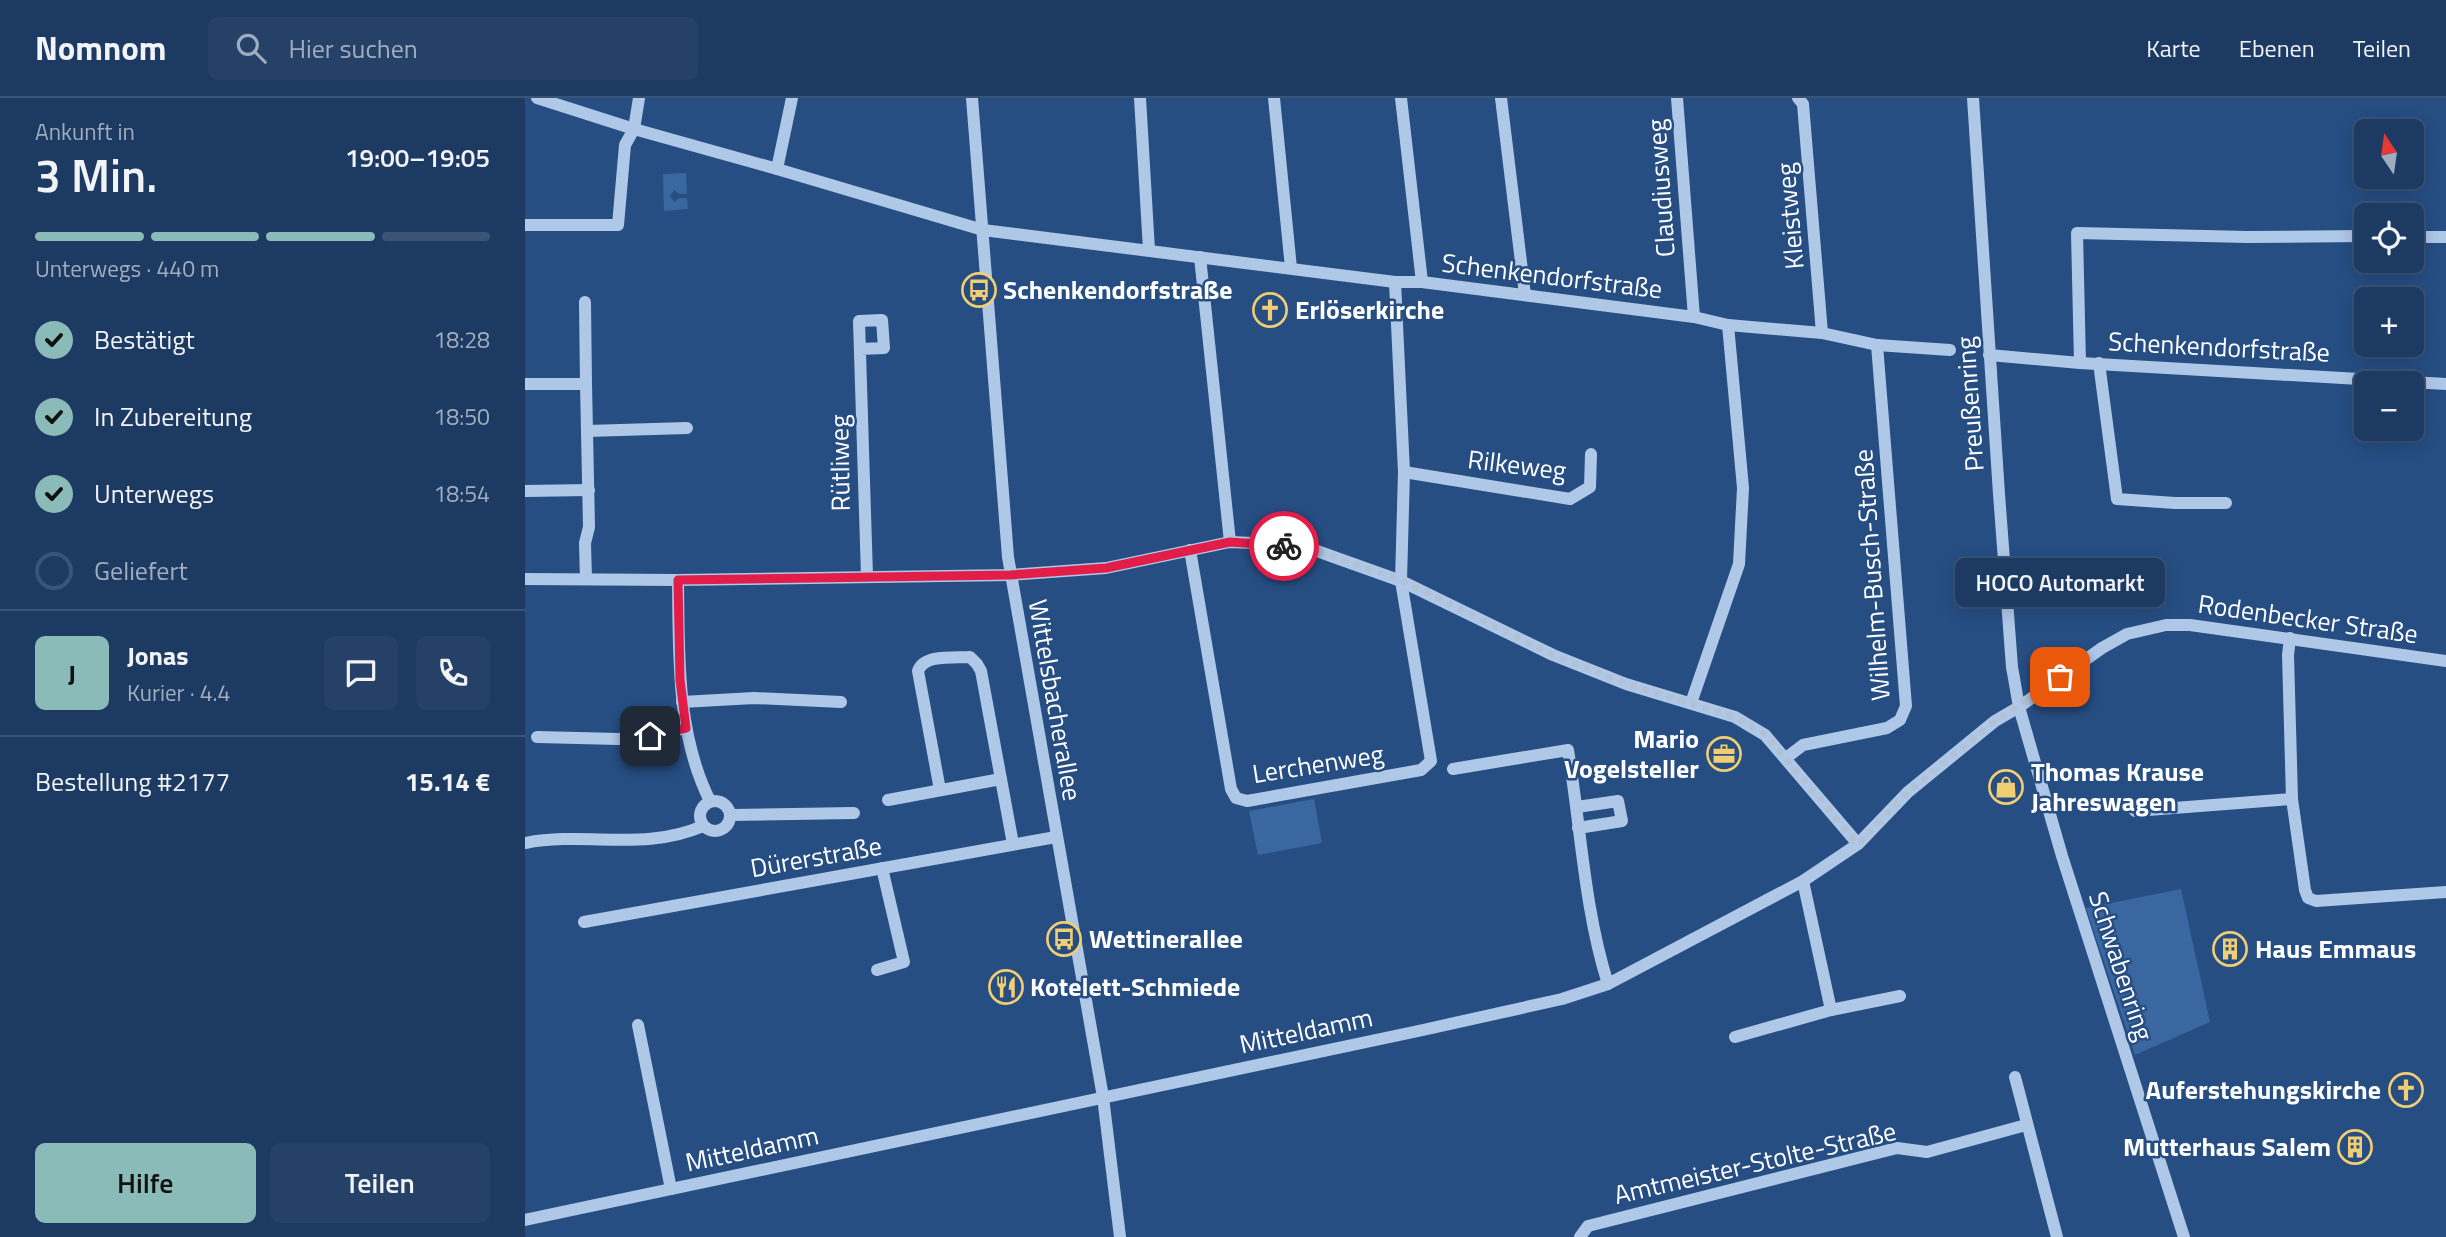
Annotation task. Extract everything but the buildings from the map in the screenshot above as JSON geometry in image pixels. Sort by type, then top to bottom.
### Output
[{"type":"street","name":"Schenkendorfstraße","points":[[537,98],[634,129],[983,230],[1395,282],[1422,282],[1694,317],[1728,325],[1822,333],[1878,345],[1950,350]]},
{"type":"street","points":[[525,225],[618,225],[625,145],[634,129],[639,98]]},
{"type":"street","points":[[777,169],[792,98]]},
{"type":"street","name":"Wittelsbacherallee","points":[[972,98],[1010,575],[1103,1097]]},
{"type":"street","points":[[1140,98],[1149,250]]},
{"type":"street","points":[[1274,98],[1291,268]]},
{"type":"street","points":[[1401,98],[1422,282]]},
{"type":"street","points":[[1501,98],[1525,296]]},
{"type":"street","name":"Claudiusweg","points":[[1677,98],[1694,317]]},
{"type":"street","name":"Kleistweg","points":[[1798,98],[1803,104],[1822,333]]},
{"type":"street","name":"Preußenring","points":[[1973,98],[2012,667],[2019,707]]},
{"type":"street","points":[[2080,363],[2077,233],[2354,236]]},
{"type":"street","points":[[2424,237],[2446,237]]},
{"type":"street","points":[[1200,257],[1230,542]]},
{"type":"street","points":[[1395,282],[1403,472],[1401,580]]},
{"type":"street","points":[[585,302],[589,490],[589,527],[585,543],[586,579]]},
{"type":"street","points":[[1691,703],[1739,564],[1743,488],[1728,325]]},
{"type":"street","name":"Wilhelm-Busch-Straße","points":[[1786,758],[1803,745],[1887,728],[1900,720],[1906,706],[1878,345]]},
{"type":"street","name":"Rütliweg","points":[[860,349],[867,576]]},
{"type":"street","name":"Schenkendorfstraße","points":[[1989,355],[2080,363],[2446,384]]},
{"type":"street","points":[[2099,363],[2117,499],[2226,503]]},
{"type":"street","points":[[525,384],[586,384]]},
{"type":"street","points":[[587,430],[687,428]]},
{"type":"street","name":"Rilkeweg","points":[[1403,472],[1570,499],[1590,487],[1591,454]]},
{"type":"street","points":[[525,491],[589,490]]},
{"type":"street","points":[[525,579],[678,580],[1010,575],[1106,568],[1230,542],[1277,544],[1317,551],[1401,580],[1553,655],[1626,684],[1735,717],[1765,734],[1858,844]]},
{"type":"street","name":"Lerchenweg","points":[[1190,550],[1231,789],[1236,798],[1247,801],[1421,770],[1431,761],[1401,580]]},
{"type":"street","points":[[678,580],[682,702],[701,783],[710,801]]},
{"type":"street","name":"Rodenbecker Straße","points":[[2019,707],[2102,648],[2127,634],[2143,629],[2190,625],[2446,661]]},
{"type":"street","points":[[2290,638],[2288,655],[2292,799],[2308,898],[2316,901],[2446,892]]},
{"type":"street","points":[[940,790],[918,671],[920,665],[929,660],[970,657],[981,671],[1013,844]]},
{"type":"street","points":[[682,702],[754,698],[841,702]]},
{"type":"street","name":"Mitteldamm","points":[[525,1220],[1436,1027],[1562,999],[1608,984],[1803,881],[1858,844],[1908,792],[1995,721],[2019,707]]},
{"type":"street","name":"Schwabenring","points":[[2019,707],[2062,856],[2184,1237]]},
{"type":"street","points":[[537,737],[618,739],[650,736],[686,728]]},
{"type":"street","points":[[1453,769],[1568,750],[1585,881],[1608,984]]},
{"type":"street","points":[[888,800],[1000,779]]},
{"type":"street","points":[[2136,811],[2292,799]]},
{"type":"street","points":[[710,801],[724,803],[731,815],[730,822],[721,831],[708,830],[703,825],[700,814],[701,809],[710,801]]},
{"type":"street","points":[[1577,807],[1618,801],[1622,821],[1578,828]]},
{"type":"street","points":[[731,815],[854,813]]},
{"type":"street","points":[[525,843],[574,839],[640,841],[666,838],[703,825]]},
{"type":"street","name":"Dürerstraße","points":[[585,922],[1056,837]]},
{"type":"street","points":[[877,970],[904,962],[883,868]]},
{"type":"street","points":[[1803,881],[1831,1010]]},
{"type":"street","points":[[1735,1037],[1831,1010],[1901,996]]},
{"type":"street","points":[[638,1026],[671,1189]]},
{"type":"street","points":[[2015,1077],[2057,1237]]},
{"type":"street","points":[[1103,1097],[1120,1237]]},
{"type":"street","name":"Amtmeister-Stolte-Straße","points":[[1580,1237],[1588,1226],[1897,1148],[1927,1152],[2026,1125]]},
{"type":"shaded area","points":[[686,173],[687,194],[674,190],[670,196],[674,202],[679,198],[687,198],[688,209],[664,211],[663,174]]},
{"type":"shaded area","points":[[1314,799],[1322,843],[1258,855],[1249,811]]},
{"type":"shaded area","points":[[2181,889],[2210,1022],[2135,1055],[2086,908]]},
{"type":"way so far","points":[[1284,546],[1317,551],[1401,580],[1553,655],[1626,684],[1735,717],[1765,734],[1858,844],[1908,792],[1995,721],[2060,677]]},
{"type":"place","name":"Schenkendorfstraße","points":[[979,290]]},
{"type":"place","name":"Erlöserkirche","points":[[1270,310]]},
{"type":"place","name":"HOCO Automarkt","points":[[2060,677]]},
{"type":"place","name":"Mario Vogelsteller","points":[[1724,754]]},
{"type":"place","name":"Thomas Krause Jahreswagen","points":[[2006,787]]},
{"type":"place","name":"Wettinerallee","points":[[1064,939]]},
{"type":"place","name":"Haus Emmaus","points":[[2230,949]]},
{"type":"place","name":"Kotelett-Schmiede","points":[[1006,987]]},
{"type":"place","name":"Auferstehungskirche","points":[[2406,1090]]},
{"type":"place","name":"Mutterhaus Salem","points":[[2355,1147]]},
{"type":"route","points":[[650,736],[686,728],[680,680],[678,580],[1010,575],[1106,568],[1230,542],[1284,546]]}]
